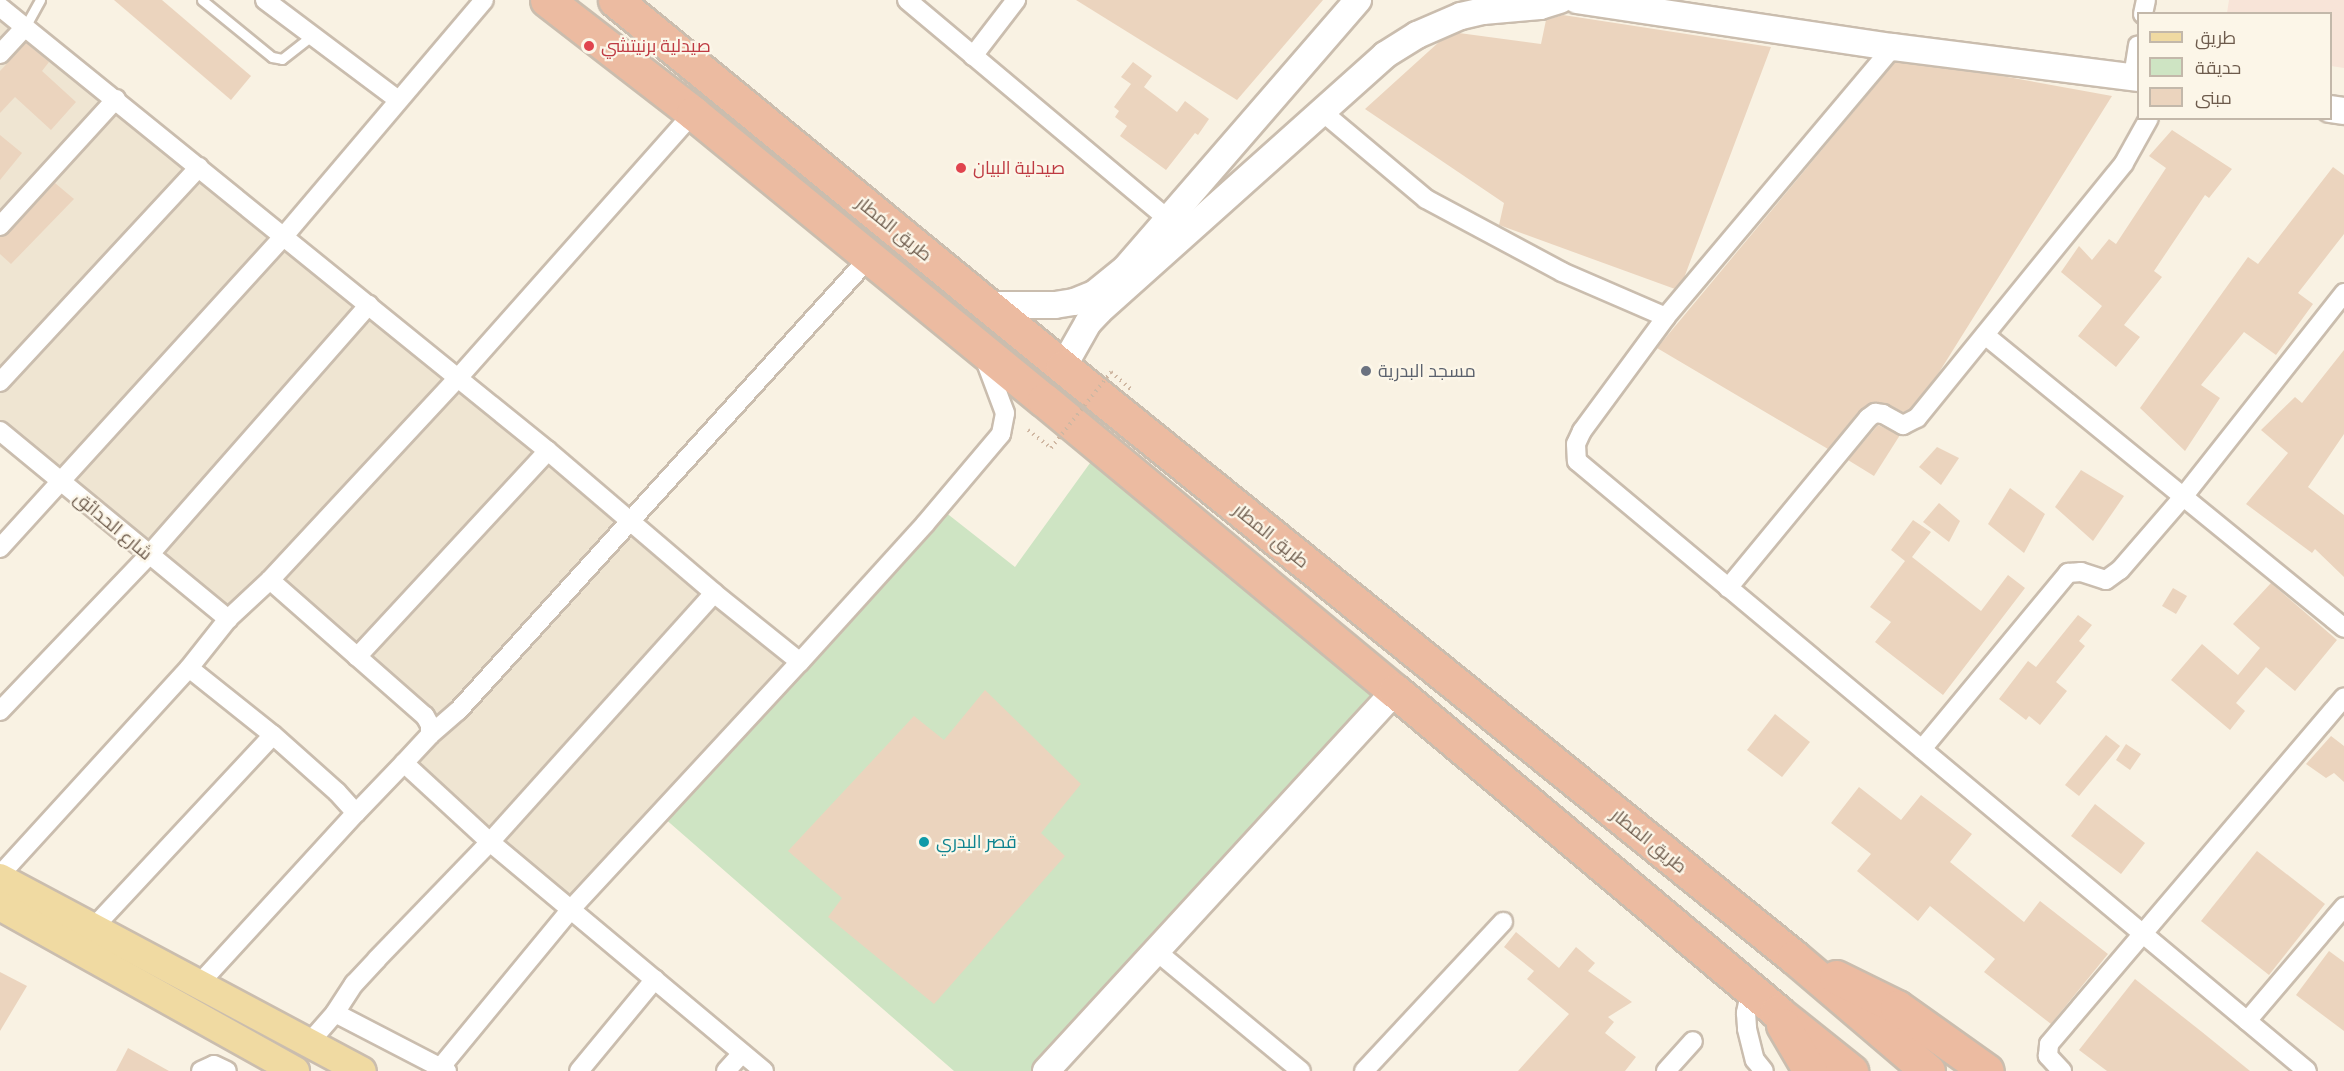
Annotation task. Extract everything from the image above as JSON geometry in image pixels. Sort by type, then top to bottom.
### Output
[{"type":"highway","points":[[547,0],[693,113],[868,259],[1071,423],[1777,1012],[1851,1071]]},
{"type":"highway","name":"طريق المطار","points":[[615,0],[1063,367],[1794,957],[1928,1071]]},
{"type":"highway","points":[[1794,957],[1897,1007],[1987,1071]]},
{"type":"highway","points":[[1777,1012],[1810,1071]]},
{"type":"main road","points":[[1063,367],[1088,323],[1176,225],[1358,0]]},
{"type":"main road","points":[[987,305],[1055,305],[1074,302],[1094,294],[1385,55],[1417,35],[1461,16],[1523,4],[1560,0]]},
{"type":"main road","points":[[1577,0],[1893,47],[2136,78]]},
{"type":"main road","points":[[1046,1071],[1395,691]]},
{"type":"main road","points":[[0,876],[362,1071]]},
{"type":"main road","points":[[0,906],[295,1071]]},
{"type":"street","points":[[266,0],[398,100]]},
{"type":"street","points":[[0,549],[284,236],[484,0]]},
{"type":"street","points":[[907,0],[1176,225]]},
{"type":"street","points":[[972,56],[1016,0]]},
{"type":"street","points":[[0,7],[548,451],[714,594],[800,662]]},
{"type":"street","points":[[0,54],[25,27]]},
{"type":"street","points":[[1893,47],[1666,317],[1582,431],[1576,444],[1578,461],[2307,1071]]},
{"type":"street","points":[[0,226],[116,99]]},
{"type":"street","points":[[1320,110],[1426,199],[1562,272],[1666,317]]},
{"type":"street","points":[[0,876],[189,668],[228,619],[270,580],[458,378],[693,113]]},
{"type":"street","points":[[1728,588],[1868,418],[1875,413],[1904,424],[1911,423],[2124,163],[2148,120]]},
{"type":"street","points":[[0,382],[199,167]]},
{"type":"street","points":[[200,983],[356,813],[430,735],[458,711],[868,259]]},
{"type":"street","points":[[1922,749],[2068,573],[2081,572],[2106,580],[2114,576],[2183,496],[2344,293]]},
{"type":"street","points":[[0,711],[148,555],[369,305]]},
{"type":"street","points":[[1985,335],[2344,628]]},
{"type":"street","points":[[334,1013],[443,1070],[572,908],[925,524],[1001,434],[1005,422],[1003,405],[981,350]]},
{"type":"street","name":"شارع الحدائق","points":[[0,431],[228,619]]},
{"type":"street","points":[[357,657],[548,451]]},
{"type":"street","points":[[270,580],[420,710],[430,725],[430,735]]},
{"type":"street","points":[[309,1042],[377,959],[490,842],[714,594]]},
{"type":"street","points":[[189,668],[273,735],[337,792],[356,813]]},
{"type":"street","points":[[2062,1071],[2048,1056],[2049,1044],[2344,697]]},
{"type":"street","points":[[94,927],[273,735]]},
{"type":"street","points":[[404,763],[490,842],[572,908],[764,1071]]},
{"type":"street","points":[[2247,1021],[2344,907]]},
{"type":"street","points":[[1364,1071],[1503,922]]},
{"type":"street","points":[[1156,951],[1301,1071]]},
{"type":"street","points":[[579,1071],[655,979]]},
{"type":"street","points":[[1751,990],[1747,1029],[1755,1060],[1764,1071]]},
{"type":"street","points":[[1666,1071],[1693,1041]]},
{"type":"street","points":[[726,1071],[742,1053]]},
{"type":"street","points":[[201,1071],[214,1065],[227,1071]]},
{"type":"lane","points":[[25,27],[40,0]]},
{"type":"lane","points":[[202,0],[272,57],[282,59],[313,35]]},
{"type":"path","points":[[1028,430],[1051,448],[1111,372],[1132,390]]},
{"type":"shaded area","points":[[2229,0],[2344,0],[2344,68],[2332,66],[2332,12],[2227,12]]},
{"type":"shaded area","points":[[0,4],[799,662],[571,908],[405,763],[431,725],[271,580],[228,618],[0,431]]},
{"type":"green space","points":[[1098,452],[1388,692],[1035,1071],[954,1071],[663,817],[940,508],[1015,567]]},
{"type":"building","points":[[114,0],[162,0],[251,76],[231,100]]},
{"type":"building","points":[[1076,0],[1323,0],[1237,100]]},
{"type":"building","points":[[1563,15],[1771,47],[1684,278],[1675,289],[1499,225],[1504,203],[1365,109],[1439,42],[1459,33],[1541,44],[1546,20]]},
{"type":"building","points":[[26,43],[49,62],[42,71],[76,102],[51,130],[15,97],[0,113],[0,71]]},
{"type":"building","points":[[1133,62],[1152,76],[1144,87],[1177,112],[1185,101],[1209,119],[1198,135],[1195,133],[1166,170],[1120,136],[1127,126],[1115,117],[1119,111],[1114,107],[1131,84],[1121,77]]},
{"type":"building","points":[[1895,62],[2002,76],[2112,96],[1938,374],[1910,409],[1903,412],[1885,403],[1868,404],[1859,411],[1828,449],[1657,348]]},
{"type":"building","points":[[2172,130],[2232,169],[2209,198],[2205,195],[2154,271],[2162,277],[2124,325],[2140,337],[2116,367],[2078,336],[2102,306],[2061,272],[2079,246],[2092,260],[2109,239],[2116,244],[2166,168],[2149,156]]},
{"type":"building","points":[[0,135],[22,153],[0,180]]},
{"type":"building","points":[[2333,167],[2344,175],[2344,234],[2298,293],[2313,304],[2276,355],[2244,332],[2201,385],[2220,398],[2185,451],[2140,408],[2248,257],[2258,264]]},
{"type":"building","points":[[55,183],[74,199],[11,264],[0,254],[0,237],[8,234]]},
{"type":"building","points":[[2344,350],[2344,434],[2308,487],[2344,515],[2344,577],[2315,549],[2312,553],[2246,504],[2288,453],[2261,430],[2295,397],[2302,403]]},
{"type":"building","points":[[1878,425],[1900,435],[1874,476],[1848,460]]},
{"type":"building","points":[[1937,447],[1959,458],[1941,485],[1919,467]]},
{"type":"building","points":[[2081,470],[2124,496],[2093,541],[2055,507]]},
{"type":"building","points":[[2010,488],[2045,514],[2024,553],[1988,524]]},
{"type":"building","points":[[1939,503],[1960,521],[1949,542],[1923,522]]},
{"type":"building","points":[[1913,520],[1931,532],[1912,557],[1981,611],[2008,575],[2025,588],[1943,695],[1875,642],[1891,622],[1870,607],[1905,561],[1891,550]]},
{"type":"building","points":[[2271,583],[2337,640],[2295,691],[2266,667],[2236,703],[2245,711],[2230,730],[2171,680],[2202,644],[2238,675],[2260,648],[2233,624]]},
{"type":"building","points":[[2173,588],[2187,596],[2176,614],[2162,606]]},
{"type":"building","points":[[2078,615],[2092,625],[2079,641],[2085,646],[2056,682],[2067,691],[2040,725],[2029,716],[2026,720],[1999,699],[2028,661],[2036,667]]},
{"type":"building","name":"قصر البدري","points":[[985,690],[1081,784],[1041,833],[1065,856],[934,1004],[828,917],[842,898],[788,851],[914,716],[944,740]]},
{"type":"building","points":[[1775,714],[1810,742],[1782,777],[1747,750]]},
{"type":"building","points":[[2106,735],[2120,746],[2079,796],[2065,785]]},
{"type":"building","points":[[2331,736],[2344,746],[2344,782],[2334,773],[2326,778],[2306,764]]},
{"type":"building","points":[[2126,744],[2141,754],[2130,770],[2116,760]]},
{"type":"building","points":[[1859,787],[1901,820],[1921,795],[1972,834],[1950,862],[2024,922],[2040,901],[2108,954],[2051,1024],[1984,972],[1995,959],[1930,906],[1918,921],[1857,871],[1871,854],[1831,823]]},
{"type":"building","points":[[2095,804],[2145,843],[2121,874],[2071,836]]},
{"type":"building","points":[[2257,851],[2325,904],[2269,975],[2201,921]]},
{"type":"building","points":[[1516,932],[1559,968],[1576,947],[1595,963],[1588,971],[1632,1002],[1608,1017],[1614,1022],[1605,1033],[1636,1057],[1625,1071],[1518,1071],[1569,1014],[1527,979],[1534,971],[1504,947]]},
{"type":"building","points":[[2329,951],[2344,962],[2344,1031],[2296,995]]},
{"type":"building","points":[[0,972],[27,986],[0,1031]]},
{"type":"building","points":[[2135,979],[2250,1071],[2107,1071],[2079,1050]]},
{"type":"building","points":[[128,1048],[169,1071],[116,1071]]},
{"type":"place","name":"صيدلية برنيتشي","points":[[589,46]]},
{"type":"place","name":"صيدلية البيان","points":[[961,168]]},
{"type":"place","name":"مسجد البدرية","points":[[1366,371]]},
{"type":"place","name":"قصر البدري","points":[[924,842]]}]
